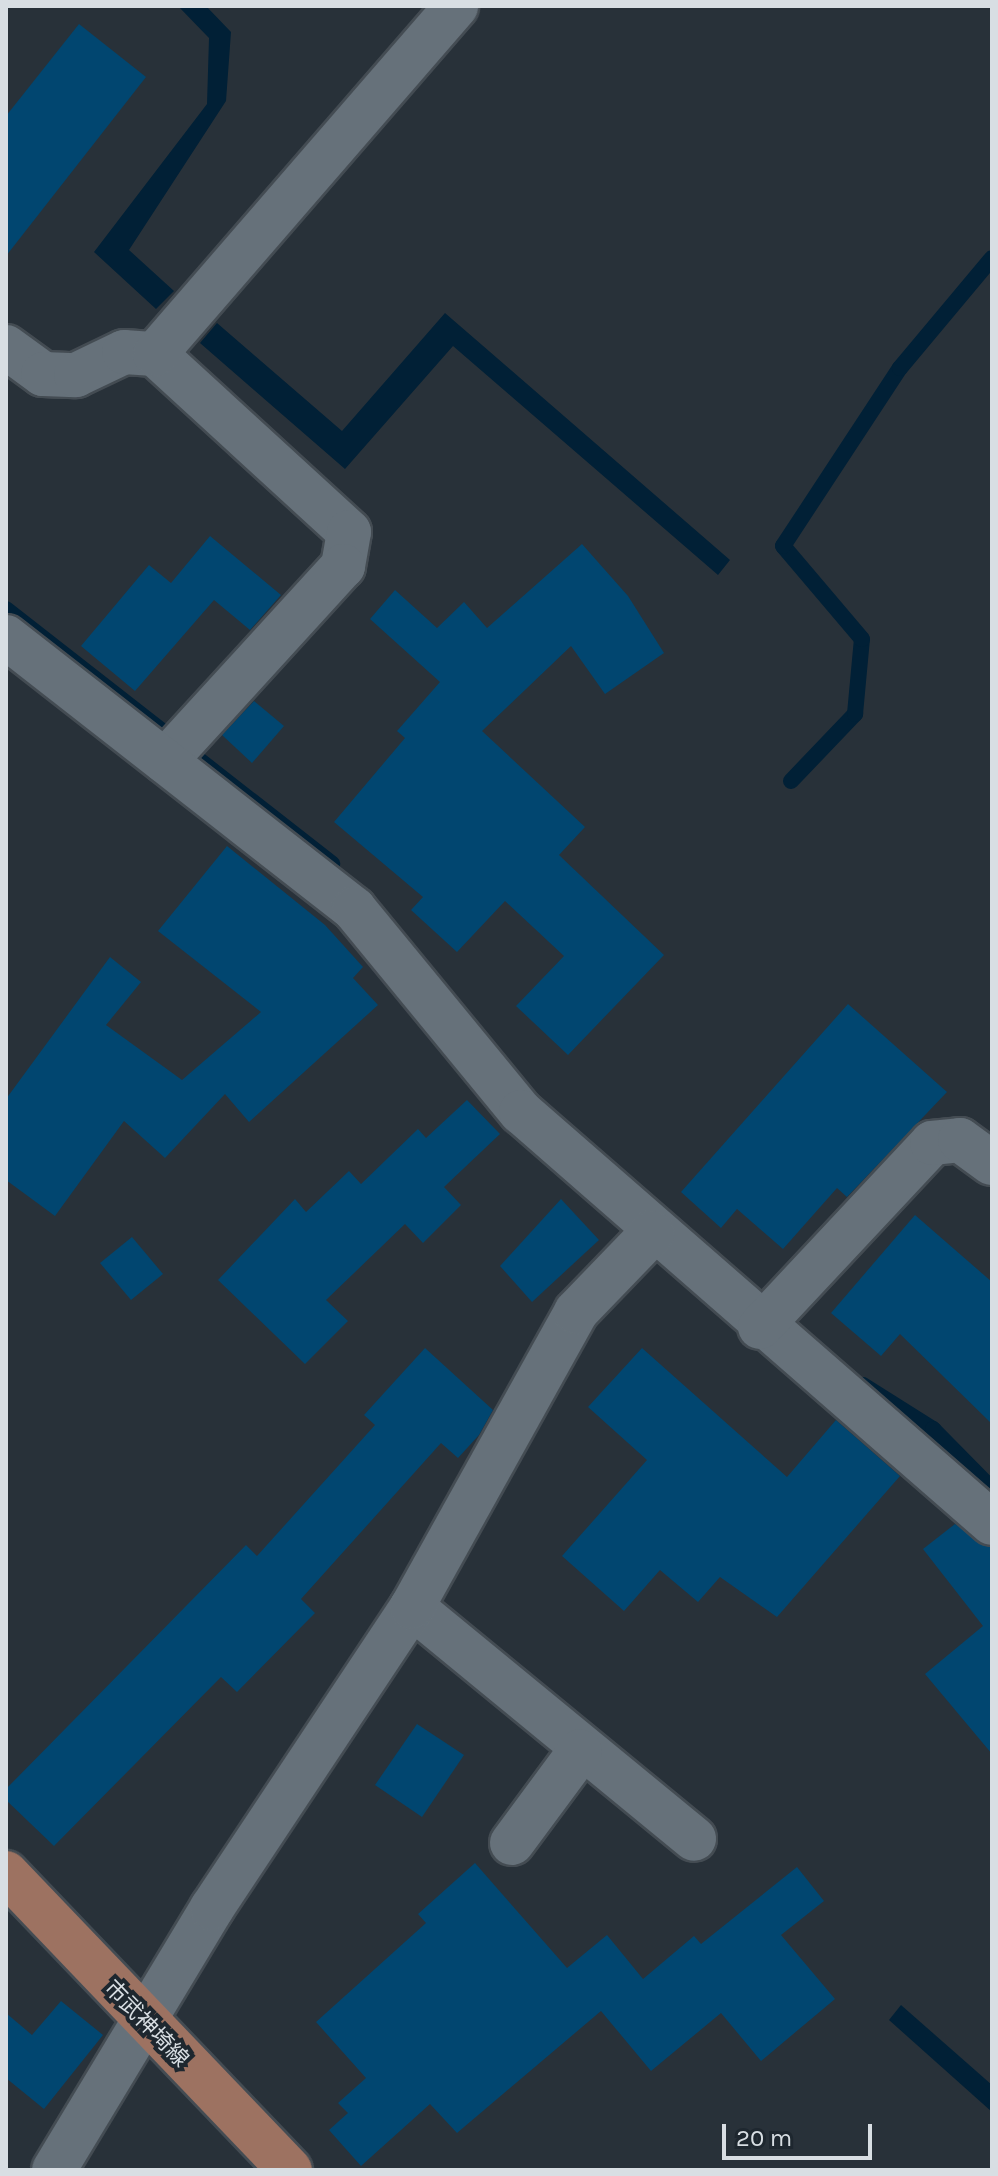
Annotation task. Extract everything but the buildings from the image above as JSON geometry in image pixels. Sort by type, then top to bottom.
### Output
[{"type":"main road","name":"市武神埼線","points":[[6,1873],[145,2025],[290,2170]]},
{"type":"street","points":[[155,354],[456,6]]},
{"type":"street","points":[[6,347],[54,375],[76,375],[124,352],[155,354],[349,532],[343,566],[179,746]]},
{"type":"street","points":[[6,637],[179,746],[354,909],[521,1112],[652,1233],[775,1312],[992,1523]]},
{"type":"street","points":[[775,1312],[932,1143],[960,1140],[992,1163]]},
{"type":"street","points":[[54,2170],[145,2025],[212,1908],[412,1607],[576,1312],[652,1233]]},
{"type":"street","points":[[412,1607],[580,1751],[694,1839]]},
{"type":"street","points":[[512,1843],[580,1751]]},
{"type":"water","points":[[178,6],[206,6],[231,32],[226,101],[129,250],[174,291],[156,309],[94,252],[207,104],[209,38]]},
{"type":"water","points":[[445,313],[730,560],[718,575],[453,346],[345,469],[200,343],[217,323],[342,431]]},
{"type":"water","points":[[901,2005],[992,2085],[992,2112],[889,2020]]},
{"type":"waterway","points":[[791,781],[855,714],[862,639],[783,546],[900,368],[992,258]]},
{"type":"waterway","points":[[6,609],[332,864]]},
{"type":"waterway","points":[[863,1385],[933,1429],[992,1489]]}]
